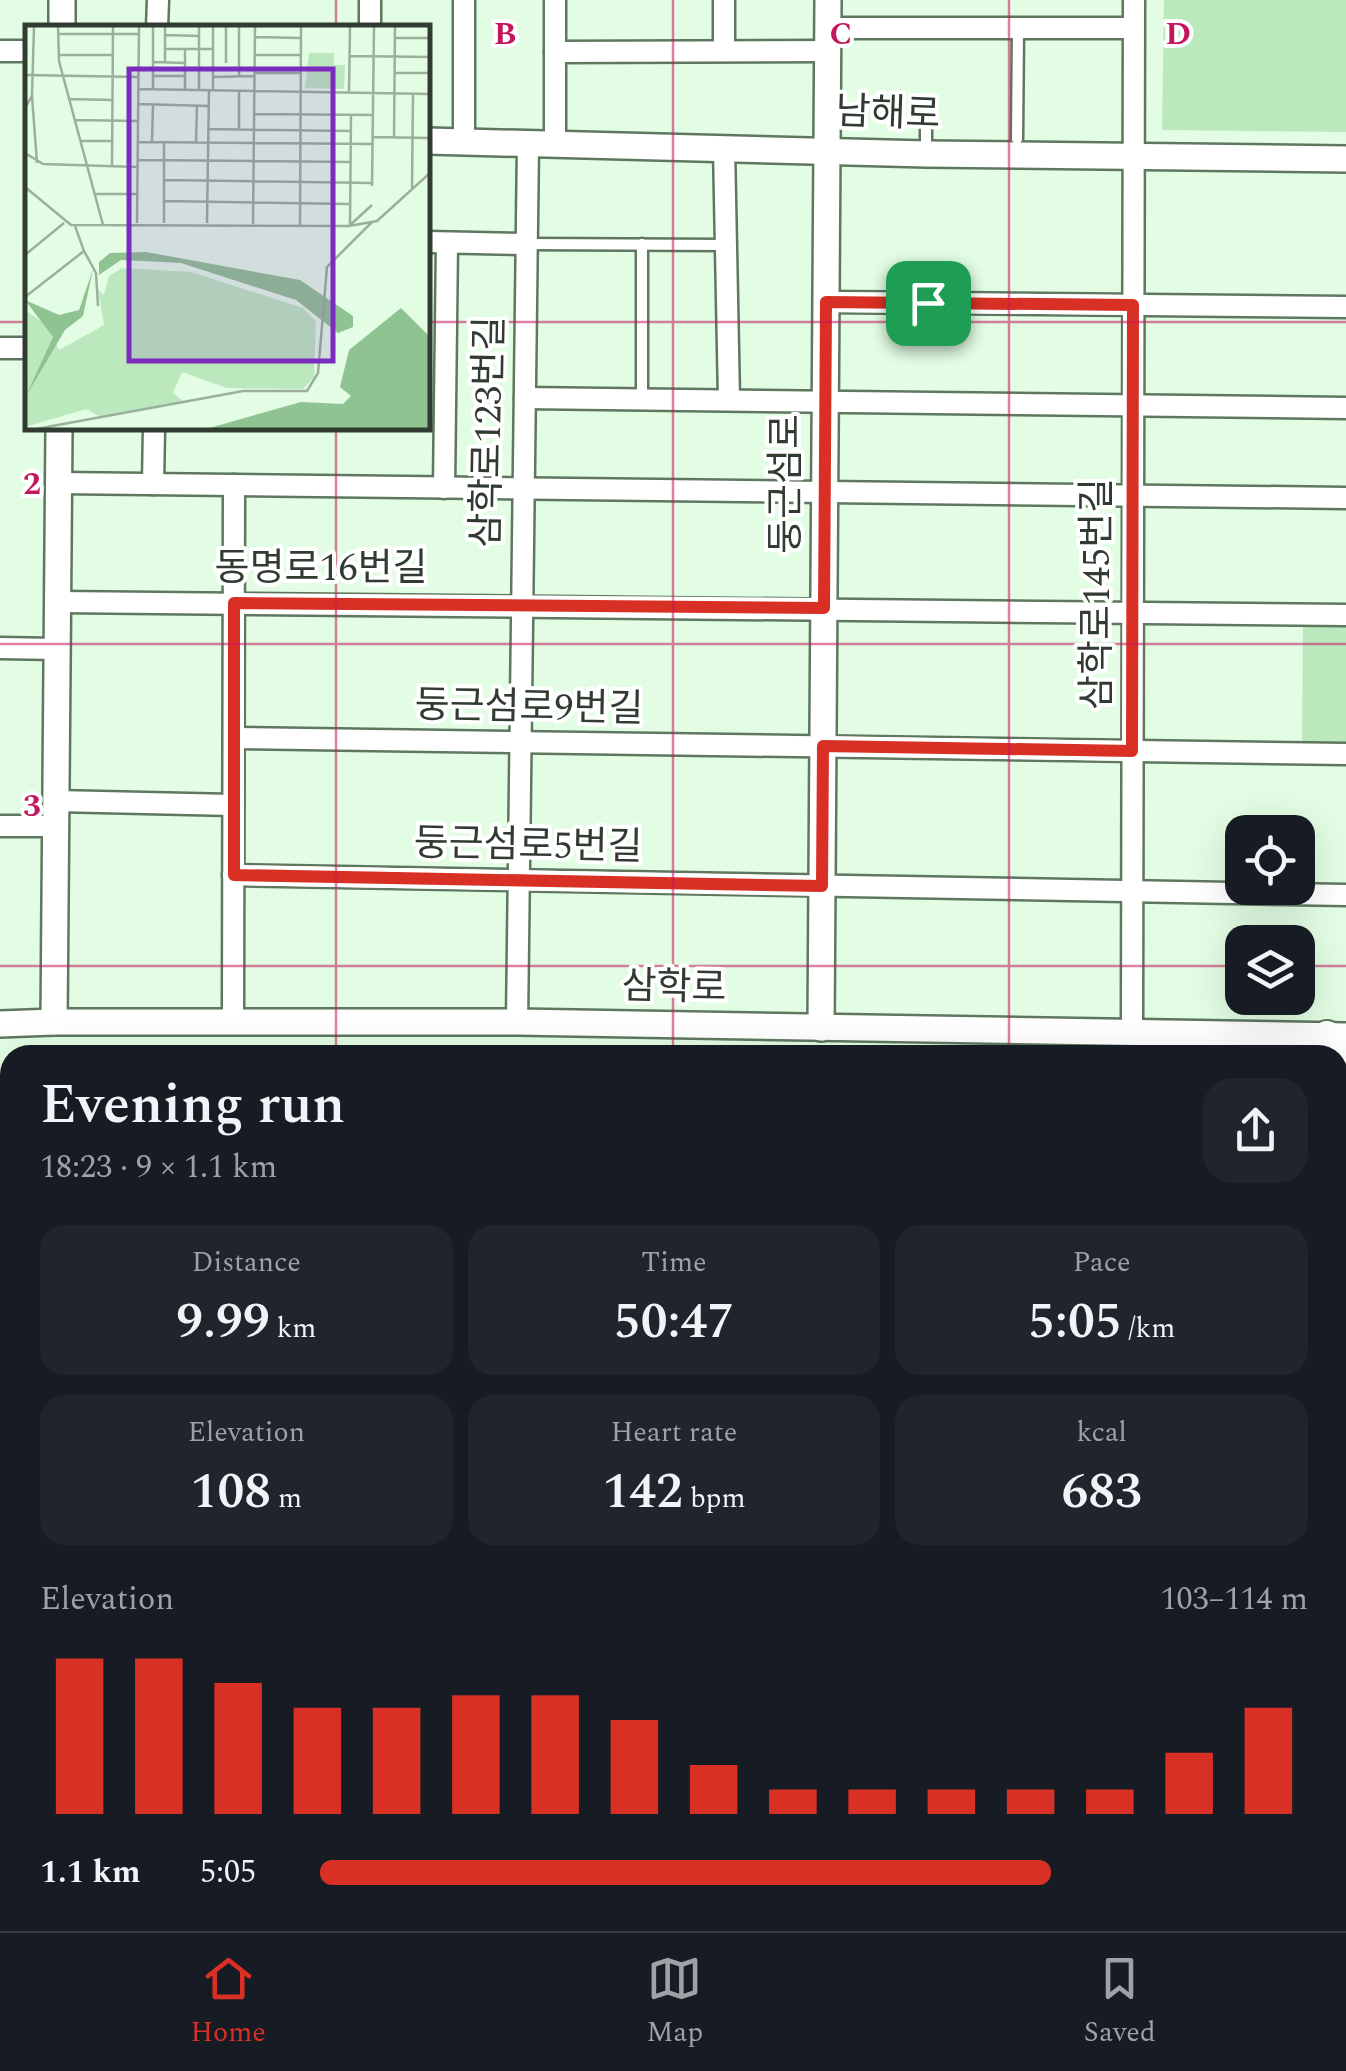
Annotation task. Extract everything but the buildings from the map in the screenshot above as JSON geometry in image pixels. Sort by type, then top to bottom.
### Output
[{"type":"street","points":[[464,0],[464,142]]},
{"type":"street","points":[[554,144],[555,0]]},
{"type":"street","points":[[724,0],[724,50]]},
{"type":"street","name":"둥근섬로","points":[[821,1028],[828,0]]},
{"type":"street","name":"삼학로145번길","points":[[1132,1032],[1134,0]]},
{"type":"street","points":[[555,52],[724,50],[828,39],[1018,28],[1133,28]]},
{"type":"street","name":"남해로","points":[[430,141],[926,154],[1346,158]]},
{"type":"street","name":"삼학로123번길","points":[[517,1022],[528,144]]},
{"type":"street","points":[[724,147],[728,400]]},
{"type":"street","points":[[444,488],[438,242],[526,244]]},
{"type":"street","points":[[826,302],[1346,307]]},
{"type":"street","points":[[524,398],[1346,408]]},
{"type":"street","points":[[54,1022],[59,430]]},
{"type":"street","points":[[153,484],[154,430]]},
{"type":"street","points":[[59,483],[1346,498]]},
{"type":"street","points":[[233,1022],[234,485]]},
{"type":"street","name":"동명로16번길","points":[[58,602],[1346,615]]},
{"type":"street","points":[[0,648],[57,649]]},
{"type":"street","name":"둥근섬로9번길","points":[[234,738],[1346,754]]},
{"type":"street","points":[[0,826],[56,813],[234,805]]},
{"type":"street","name":"둥근섬로5번길","points":[[234,875],[1346,896]]},
{"type":"street","name":"삼학로","points":[[0,1024],[517,1022],[1337,1036]]},
{"type":"lane","points":[[1017,139],[1018,28]]},
{"type":"lane","points":[[926,105],[926,154]]},
{"type":"lane","points":[[526,244],[726,245]]},
{"type":"lane","points":[[642,244],[642,400]]},
{"type":"shaded area","points":[[1164,0],[1346,0],[1346,132],[1162,130]]},
{"type":"shaded area","points":[[1303,626],[1346,626],[1346,745],[1302,745]]},
{"type":"route","points":[[826,302],[928,303],[1133,305],[1132,751],[823,746],[822,886],[234,875],[234,603],[824,608],[826,302]]}]
